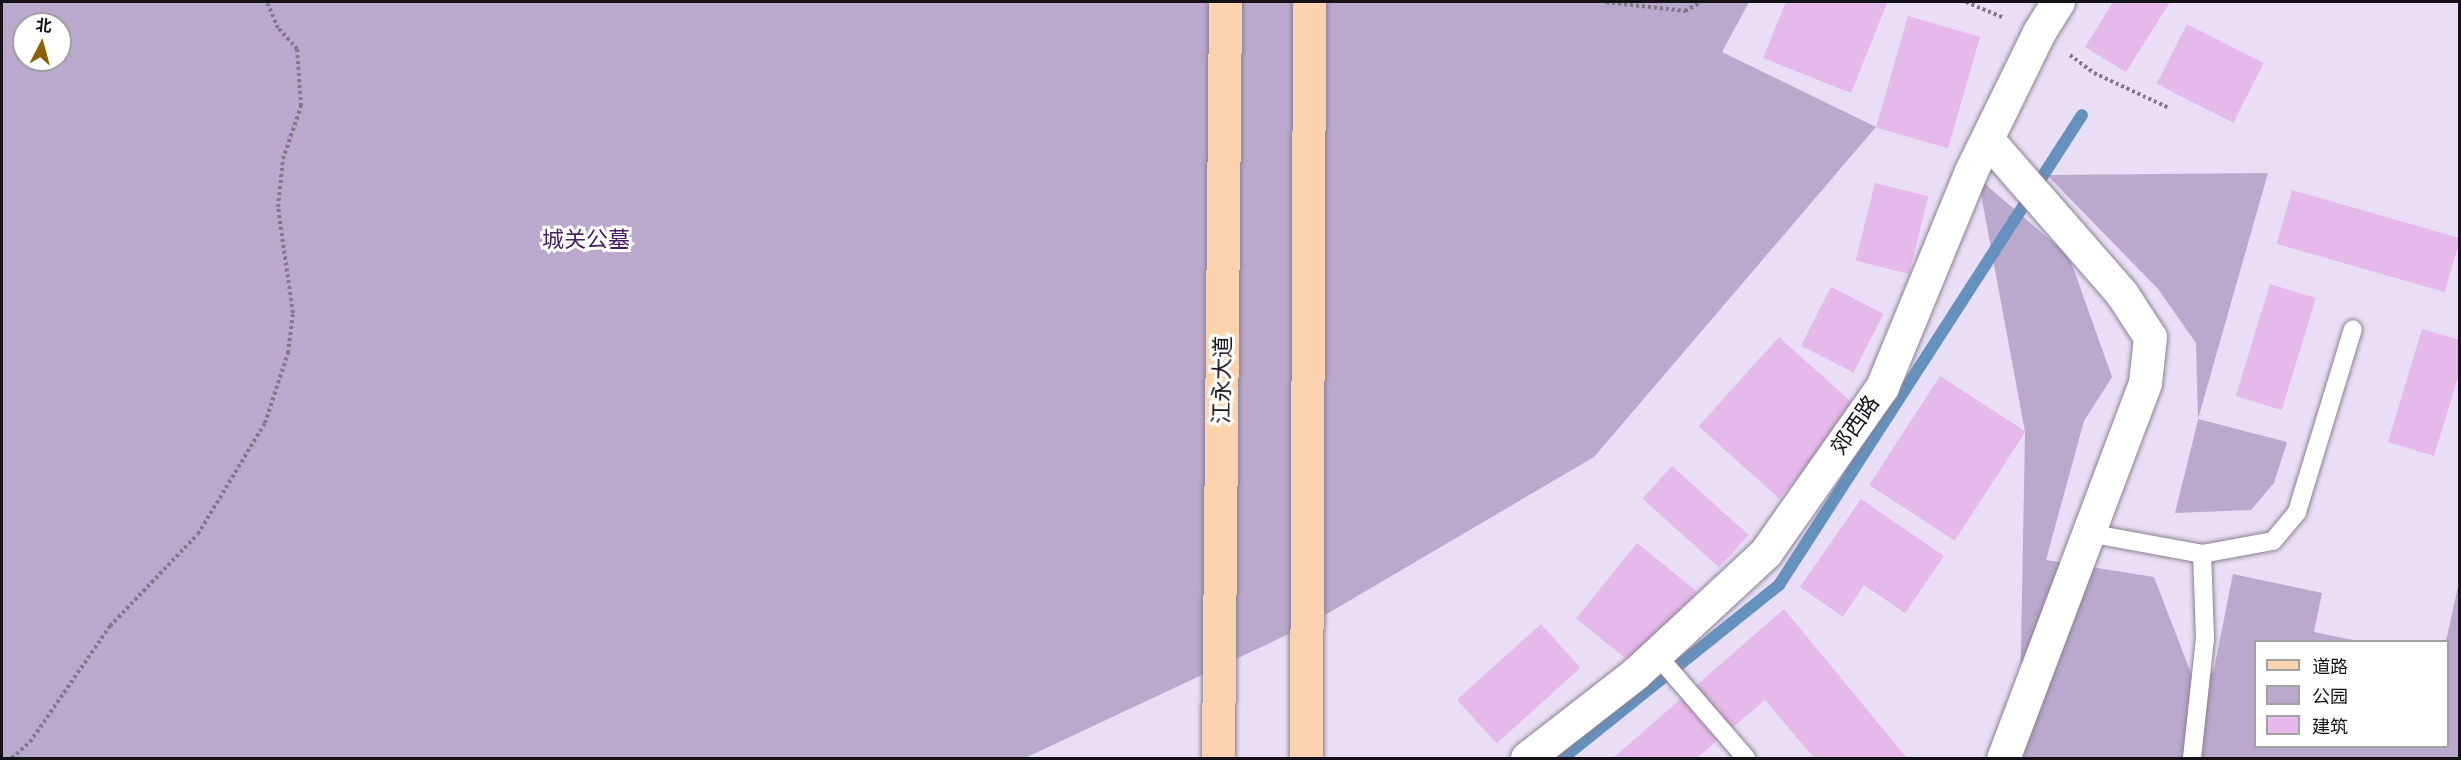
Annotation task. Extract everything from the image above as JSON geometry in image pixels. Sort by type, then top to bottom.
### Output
[{"type":"main road","name":"江永大道","points":[[1218,759],[1225,2]]},
{"type":"main road","points":[[1306,759],[1309,2]]},
{"type":"street","name":"郊西路","points":[[1544,753],[1658,657],[1766,552],[1882,387],[1987,139],[2058,2]]},
{"type":"street","points":[[1987,139],[2122,294],[2150,337],[2145,383],[2003,759]]},
{"type":"lane","points":[[2088,533],[2202,554],[2273,541],[2297,512],[2354,329]]},
{"type":"lane","points":[[2192,759],[2205,638],[2202,554]]},
{"type":"lane","points":[[1658,657],[1746,759]]},
{"type":"path","points":[[12,759],[30,742],[110,626],[198,534],[268,413],[288,353],[293,313],[278,207],[283,159],[301,106],[297,49],[279,28],[267,2]]},
{"type":"path","points":[[1606,2],[1685,11],[1701,2]]},
{"type":"green space","name":"城关公墓","points":[[2,2],[1749,2],[1722,52],[1876,127],[1594,457],[1308,625],[1025,758],[2,758]]},
{"type":"green space","points":[[2268,173],[2198,419],[2287,442],[2274,483],[2251,510],[2175,513],[2198,420],[2196,343],[2158,289],[2047,175]]},
{"type":"green space","points":[[1978,178],[2069,256],[2112,377],[2084,421],[2046,560],[2154,577],[2199,694],[2214,669],[2233,574],[2322,593],[2314,632],[2353,640],[2254,640],[2254,748],[2449,748],[2449,640],[2446,640],[2459,582],[2459,758],[2019,758],[2025,432]]},
{"type":"building","points":[[1786,2],[1887,3],[1851,93],[1763,58]]},
{"type":"building","points":[[2113,2],[2170,2],[2126,72],[2085,47]]},
{"type":"building","points":[[1908,16],[1980,37],[1948,148],[1876,128]]},
{"type":"building","points":[[2187,24],[2264,63],[2233,123],[2157,84]]},
{"type":"building","points":[[1875,183],[1928,196],[1909,274],[1856,261]]},
{"type":"building","points":[[2292,190],[2460,238],[2445,292],[2277,244]]},
{"type":"building","points":[[2270,284],[2316,298],[2282,410],[2236,396]]},
{"type":"building","points":[[1831,287],[1884,314],[1854,373],[1801,346]]},
{"type":"building","points":[[2422,329],[2460,340],[2460,371],[2434,456],[2388,442]]},
{"type":"building","points":[[1779,337],[1859,409],[1779,498],[1699,426]]},
{"type":"building","points":[[1940,376],[2026,432],[1955,541],[1869,485]]},
{"type":"building","points":[[1672,466],[1749,535],[1719,568],[1643,499]]},
{"type":"building","points":[[1861,499],[1944,556],[1905,613],[1864,585],[1843,617],[1800,587]]},
{"type":"building","points":[[1637,543],[1697,591],[1636,667],[1576,618]]},
{"type":"building","points":[[1784,609],[1907,758],[1814,758],[1765,700],[1697,758],[1613,758]]},
{"type":"building","points":[[1541,624],[1580,668],[1497,743],[1457,700]]},
{"type":"waterway","points":[[1563,758],[1779,585],[2082,115]]}]
